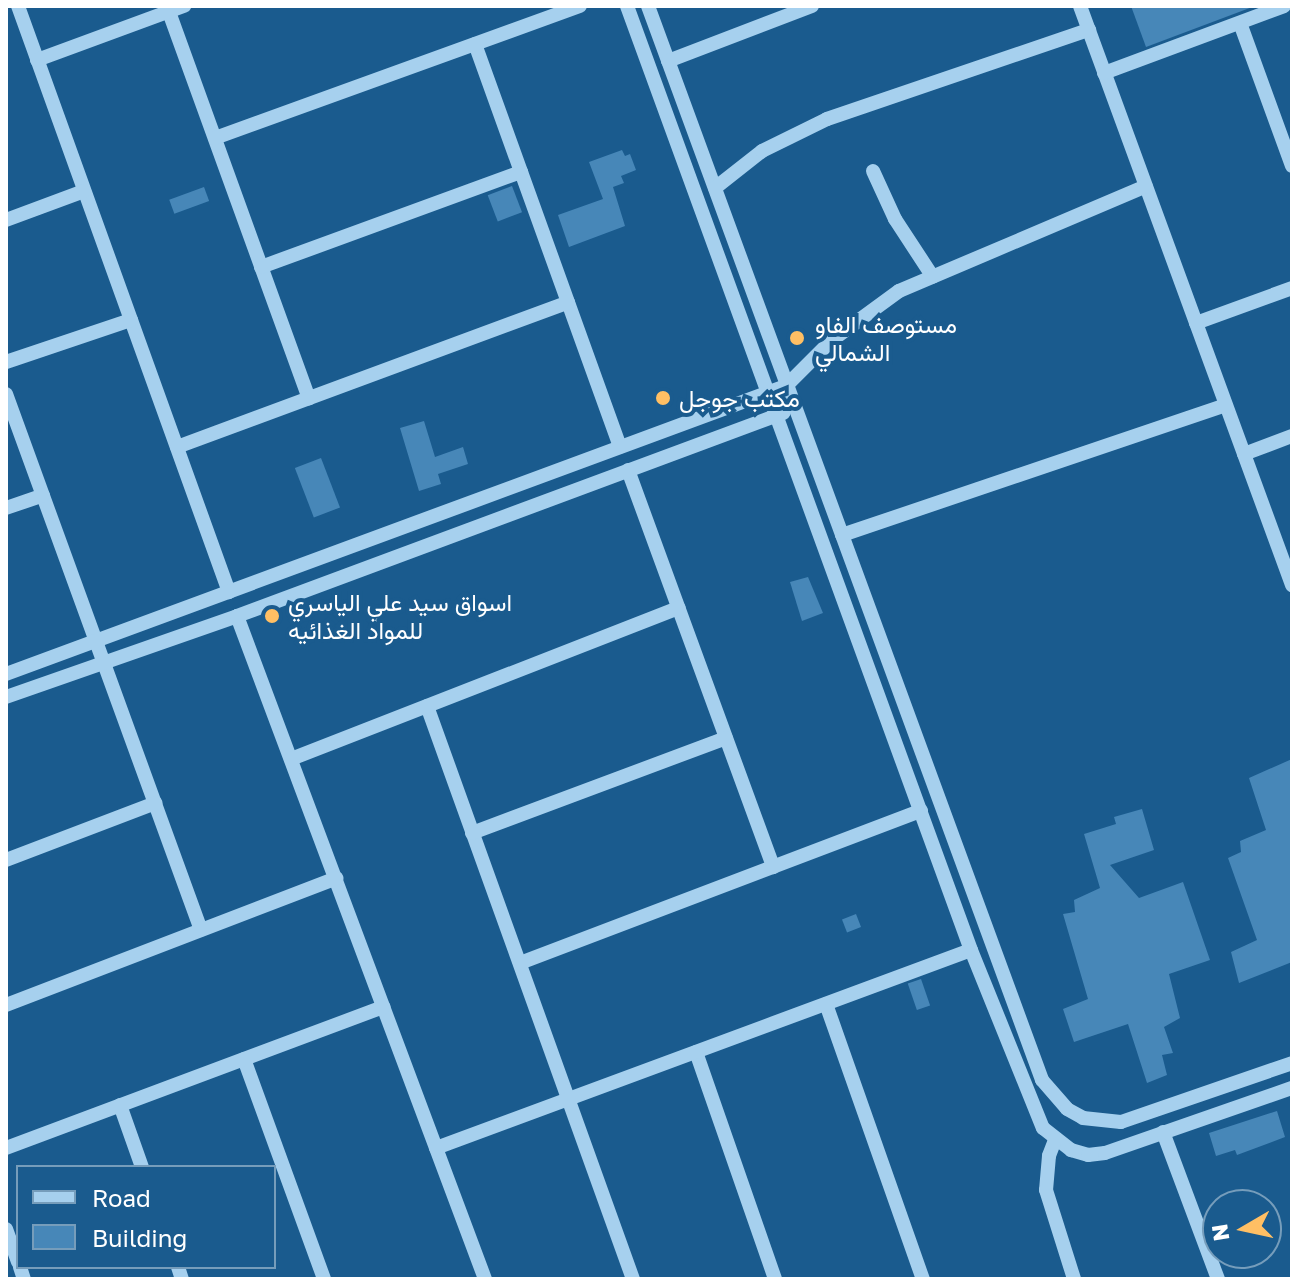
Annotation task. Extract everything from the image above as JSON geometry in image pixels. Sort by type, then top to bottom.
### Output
[{"type":"street","points":[[18,6],[229,592]]},
{"type":"street","points":[[37,60],[184,6]]},
{"type":"street","points":[[215,138],[580,6]]},
{"type":"street","points":[[627,6],[971,950],[1034,1113],[1055,1140],[1088,1155],[1122,1149],[1292,1088]]},
{"type":"street","points":[[648,6],[1035,1062],[1053,1096],[1083,1118],[1121,1122],[1292,1063]]},
{"type":"street","points":[[668,61],[812,6]]},
{"type":"street","points":[[1080,6],[1292,585]]},
{"type":"street","points":[[1104,73],[1284,6]]},
{"type":"street","points":[[169,12],[309,398]]},
{"type":"street","points":[[1240,23],[1292,166]]},
{"type":"street","points":[[715,188],[762,151],[827,119],[1089,30]]},
{"type":"street","points":[[475,44],[620,447]]},
{"type":"street","points":[[873,171],[895,219],[933,277]]},
{"type":"street","points":[[261,267],[521,172]]},
{"type":"street","points":[[6,674],[786,386],[861,316],[899,291],[1146,186]]},
{"type":"street","points":[[6,220],[84,191]]},
{"type":"street","points":[[1196,323],[1292,288]]},
{"type":"street","points":[[177,447],[568,302]]},
{"type":"street","points":[[6,362],[131,320]]},
{"type":"street","points":[[6,394],[201,930]]},
{"type":"street","points":[[842,535],[1226,405]]},
{"type":"street","points":[[6,697],[237,616],[796,408]]},
{"type":"street","points":[[1244,454],[1292,436]]},
{"type":"street","points":[[628,470],[773,867]]},
{"type":"street","points":[[6,508],[43,495]]},
{"type":"street","points":[[291,759],[679,608]]},
{"type":"street","points":[[237,616],[485,1279]]},
{"type":"street","points":[[427,706],[633,1279]]},
{"type":"street","points":[[472,833],[726,738]]},
{"type":"street","points":[[6,860],[155,803]]},
{"type":"street","points":[[520,963],[921,811]]},
{"type":"street","points":[[6,1005],[336,878]]},
{"type":"street","points":[[436,1148],[971,950]]},
{"type":"street","points":[[826,1004],[923,1279]]},
{"type":"street","points":[[6,1148],[384,1007]]},
{"type":"street","points":[[696,1052],[775,1279]]},
{"type":"street","points":[[244,1059],[324,1279]]},
{"type":"street","points":[[120,1105],[141,1165]]},
{"type":"street","points":[[1163,1132],[1218,1279]]},
{"type":"street","points":[[1055,1140],[1046,1173],[1046,1190],[1074,1279]]},
{"type":"street","points":[[6,1229],[16,1256]]},
{"type":"building","points":[[1131,6],[1255,6],[1146,47]]},
{"type":"building","points":[[622,150],[625,156],[630,154],[636,170],[621,176],[624,183],[613,187],[625,226],[569,247],[558,215],[603,199],[589,162]]},
{"type":"building","points":[[512,186],[522,212],[498,221],[488,195]]},
{"type":"building","points":[[204,187],[209,201],[174,214],[169,200]]},
{"type":"building","points":[[424,421],[435,457],[463,447],[468,464],[438,474],[441,484],[419,491],[400,428]]},
{"type":"building","points":[[321,458],[340,507],[314,518],[295,468]]},
{"type":"building","points":[[808,577],[823,613],[802,621],[790,582]]},
{"type":"building","points":[[1292,759],[1292,962],[1239,983],[1231,952],[1257,940],[1228,858],[1241,852],[1240,841],[1266,830],[1249,778]]},
{"type":"building","points":[[1142,809],[1154,850],[1110,865],[1139,898],[1183,882],[1210,960],[1169,974],[1180,1018],[1164,1027],[1173,1053],[1162,1055],[1167,1075],[1147,1083],[1128,1024],[1074,1042],[1063,1009],[1088,999],[1063,914],[1075,912],[1074,900],[1100,888],[1084,834],[1116,824],[1114,817]]},
{"type":"building","points":[[856,914],[861,927],[847,932],[842,919]]},
{"type":"building","points":[[921,979],[930,1005],[917,1010],[908,984]]},
{"type":"building","points":[[1277,1111],[1285,1137],[1237,1155],[1235,1150],[1216,1156],[1209,1133]]},
{"type":"place","name":"مستوصف الفاو الشمالي","points":[[797,338]]},
{"type":"place","name":"مكتب جوجل","points":[[663,398]]},
{"type":"place","name":"اسواق سيد علي الياسري للمواد الغذائيه","points":[[272,616]]}]
